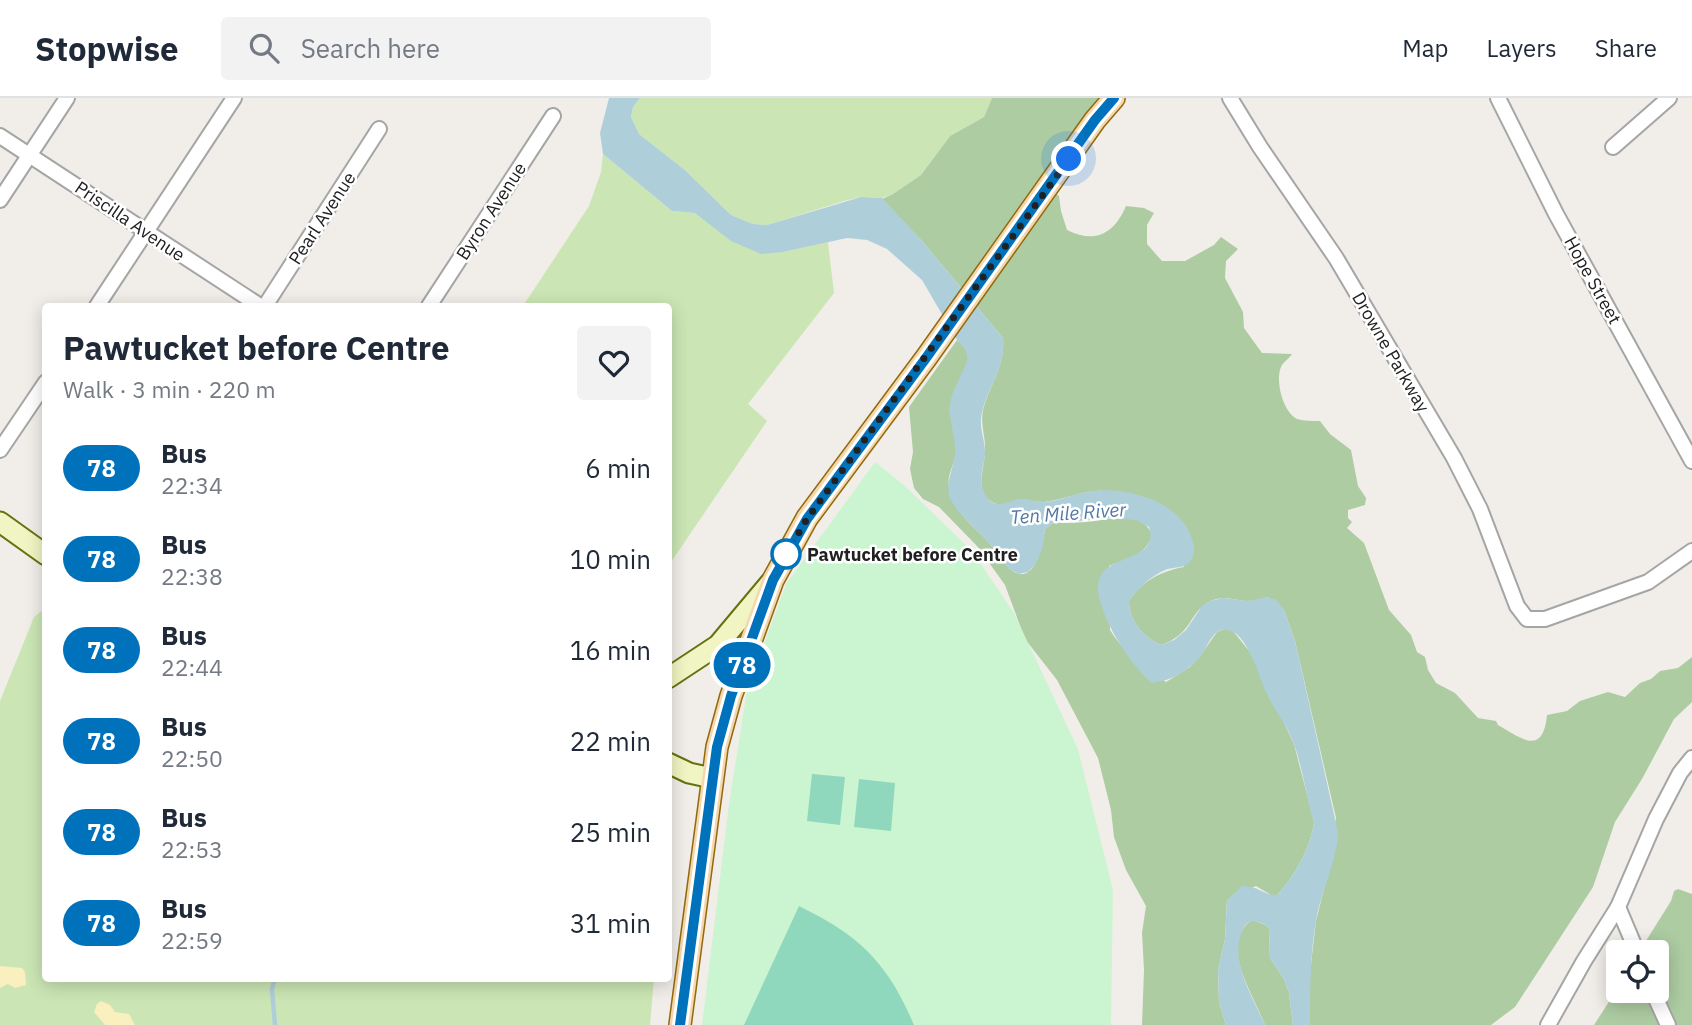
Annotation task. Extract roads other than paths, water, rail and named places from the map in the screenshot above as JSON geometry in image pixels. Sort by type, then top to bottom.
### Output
[{"type":"main road","points":[[680,1025],[712,778],[723,718],[773,580],[807,519],[1095,120],[1114,98]]},
{"type":"main road","points":[[0,522],[42,552]]},
{"type":"main road","points":[[672,675],[718,645],[773,580]]},
{"type":"main road","points":[[672,765],[689,773],[712,778]]},
{"type":"street","points":[[0,200],[67,98]]},
{"type":"street","points":[[99,303],[234,98]]},
{"type":"street","name":"Drowne Parkway","points":[[1230,98],[1336,258],[1454,458],[1480,509],[1517,606],[1527,619],[1545,619],[1648,582],[1692,551]]},
{"type":"street","name":"Hope Street","points":[[1498,98],[1556,214],[1692,461]]},
{"type":"street","points":[[1613,147],[1669,98]]},
{"type":"street","name":"Byron Avenue","points":[[431,303],[553,116]]},
{"type":"street","name":"Pearl Avenue","points":[[264,303],[379,129]]},
{"type":"street","name":"Priscilla Avenue","points":[[0,136],[257,303]]},
{"type":"street","points":[[0,450],[42,388]]},
{"type":"street","points":[[1548,1025],[1618,907],[1656,819],[1680,773],[1692,758]]},
{"type":"street","points":[[1618,907],[1632,940]]},
{"type":"street","points":[[1658,1003],[1668,1025]]},
{"type":"water","name":"Ten Mile River","points":[[609,98],[640,98],[633,107],[631,117],[639,134],[685,170],[731,215],[753,224],[767,225],[861,197],[882,198],[922,241],[1003,338],[1001,360],[981,419],[985,456],[981,483],[988,498],[996,504],[1020,499],[1046,502],[1093,491],[1119,491],[1158,502],[1170,509],[1187,528],[1194,547],[1190,562],[1155,576],[1129,601],[1134,622],[1148,638],[1161,645],[1174,640],[1186,630],[1202,606],[1223,598],[1249,601],[1268,597],[1276,600],[1284,610],[1295,641],[1338,832],[1335,854],[1318,910],[1314,934],[1310,1025],[1293,1025],[1289,993],[1284,979],[1270,958],[1269,929],[1256,922],[1247,923],[1243,929],[1238,953],[1244,978],[1265,1025],[1226,1025],[1219,1003],[1218,970],[1225,939],[1227,900],[1242,886],[1277,895],[1301,862],[1314,822],[1294,744],[1269,699],[1250,653],[1238,635],[1230,631],[1218,631],[1192,665],[1166,680],[1152,683],[1143,675],[1113,633],[1105,616],[1098,586],[1101,575],[1107,569],[1134,556],[1148,545],[1151,537],[1149,527],[1136,520],[1114,518],[1053,523],[1045,529],[1042,550],[1035,565],[1028,572],[1019,574],[1009,569],[949,497],[948,484],[956,452],[949,409],[952,395],[968,359],[965,349],[922,280],[887,249],[867,240],[847,238],[761,254],[731,241],[695,213],[672,211],[603,154],[600,133]]},
{"type":"waterway","points":[[274,982],[275,1025]]},
{"type":"place","name":"Pawtucket before Centre","points":[[786,554]]}]
